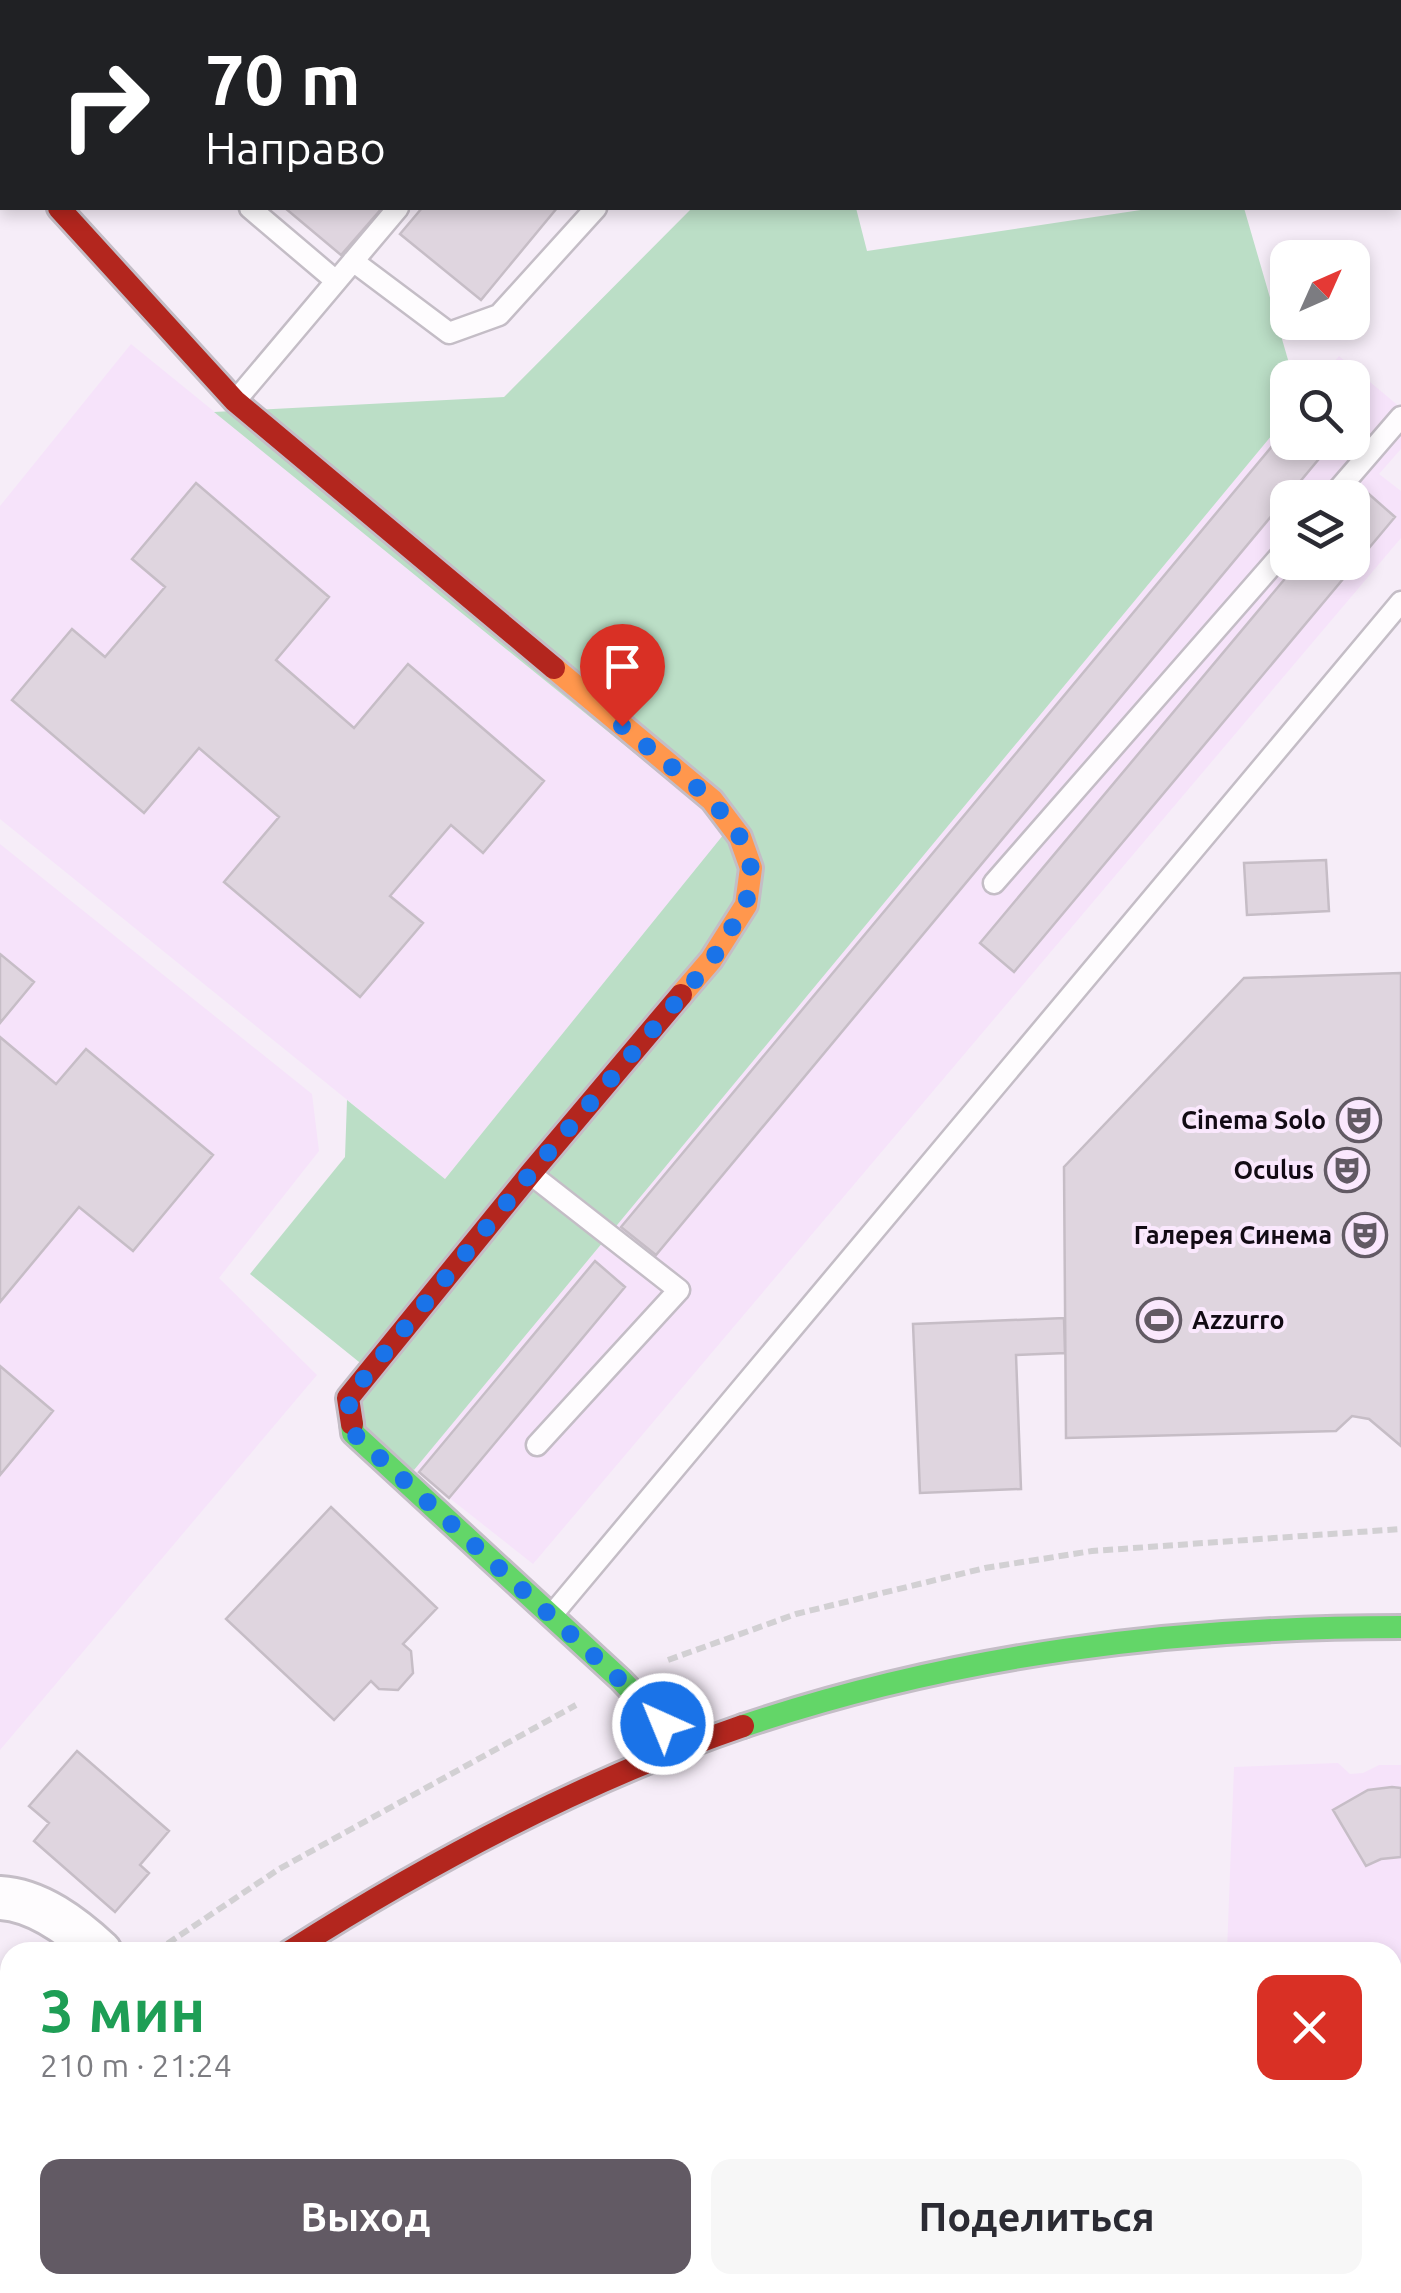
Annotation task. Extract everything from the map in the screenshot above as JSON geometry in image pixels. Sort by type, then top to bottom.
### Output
[{"type":"street","points":[[62,210],[235,401],[712,800],[740,837],[751,868],[746,905],[712,960],[530,1174],[348,1398],[353,1433],[620,1680],[684,1746]]},
{"type":"street","points":[[305,1942],[408,1878],[586,1787],[684,1746],[802,1706],[1060,1648],[1144,1638],[1401,1627]]},
{"type":"street","points":[[0,1898],[23,1899],[89,1942]]},
{"type":"lane","points":[[252,210],[336,281]]},
{"type":"lane","points":[[235,401],[396,210]]},
{"type":"lane","points":[[353,261],[449,333],[499,315],[594,210]]},
{"type":"lane","points":[[1347,480],[1401,417]]},
{"type":"lane","points":[[994,883],[1270,568]]},
{"type":"lane","points":[[551,1616],[1401,602]]},
{"type":"lane","points":[[530,1174],[678,1290],[536,1444]]},
{"type":"shaded area","points":[[131,344],[729,829],[445,1179],[0,819],[0,506]]},
{"type":"shaded area","points":[[1370,382],[1401,408],[1401,449],[1379,474],[1401,491],[1401,538],[1370,575],[1370,480],[1270,480],[1270,580],[1365,580],[533,1564],[414,1470],[1270,438],[1270,460],[1370,460]]},
{"type":"shaded area","points":[[0,844],[312,1094],[319,1151],[219,1278],[317,1375],[0,1750]]},
{"type":"shaded area","points":[[1338,1763],[1350,1774],[1379,1765],[1401,1765],[1401,1942],[1227,1942],[1234,1767]]},
{"type":"green space","points":[[690,210],[857,210],[867,251],[1141,210],[1245,210],[1270,298],[1270,340],[1282,340],[1288,360],[1270,360],[1270,438],[414,1470],[353,1433],[369,1370],[250,1274],[345,1157],[347,1100],[445,1179],[728,829],[214,412],[504,397]]},
{"type":"building","points":[[287,210],[380,210],[341,255]]},
{"type":"building","points":[[420,210],[555,210],[481,300],[400,234]]},
{"type":"building","points":[[1270,449],[1270,460],[1318,460],[1301,480],[1270,480],[1270,518],[656,1255],[621,1227]]},
{"type":"building","points":[[196,483],[329,597],[276,660],[354,728],[408,664],[544,781],[483,853],[451,825],[390,896],[423,923],[360,997],[224,882],[279,817],[199,748],[144,813],[12,700],[72,629],[105,657],[165,587],[132,559]]},
{"type":"building","points":[[1370,495],[1395,517],[1370,547]]},
{"type":"building","points":[[1284,580],[1342,580],[1014,972],[980,943]]},
{"type":"building","points":[[1326,860],[1329,911],[1247,915],[1244,863]]},
{"type":"building","points":[[0,954],[34,982],[0,1023]]},
{"type":"building","points":[[1401,973],[1401,1446],[1369,1419],[1352,1416],[1336,1431],[1066,1438],[1064,1167],[1244,978]]},
{"type":"building","points":[[0,1037],[56,1084],[86,1049],[213,1155],[133,1251],[79,1207],[0,1302]]},
{"type":"building","points":[[595,1261],[625,1287],[449,1498],[419,1472]]},
{"type":"building","points":[[1064,1318],[1065,1353],[1016,1355],[1021,1489],[920,1493],[913,1324]]},
{"type":"building","points":[[0,1366],[53,1411],[0,1475]]},
{"type":"building","points":[[331,1507],[437,1608],[403,1644],[411,1651],[413,1673],[398,1690],[379,1689],[371,1681],[334,1720],[226,1619]]},
{"type":"building","points":[[77,1751],[169,1831],[140,1865],[149,1873],[115,1912],[34,1841],[49,1823],[29,1806]]},
{"type":"building","points":[[1401,1788],[1401,1857],[1381,1859],[1366,1866],[1333,1810],[1368,1790]]},
{"type":"traffic: fast","points":[[352,1424],[353,1433],[621,1680],[684,1746]]},
{"type":"traffic: fast","points":[[743,1726],[904,1680],[1068,1650],[1233,1632],[1401,1627]]},
{"type":"traffic: slow","points":[[554,668],[712,800],[740,837],[751,868],[746,905],[711,960],[681,995]]},
{"type":"traffic: jam","points":[[61,210],[235,401],[554,668]]},
{"type":"traffic: jam","points":[[352,1424],[348,1398],[681,995]]},
{"type":"traffic: jam","points":[[306,1942],[509,1825],[624,1772],[743,1726]]},
{"type":"place","name":"Cinema Solo","points":[[1359,1120]]},
{"type":"place","name":"Oculus","points":[[1347,1170]]},
{"type":"place","name":"Галерея Синема","points":[[1365,1235]]},
{"type":"place","name":"Azzurro","points":[[1159,1320]]},
{"type":"route","points":[[622,726],[712,800],[740,837],[751,868],[746,905],[712,960],[530,1174],[348,1398],[353,1433],[663,1724]]}]
